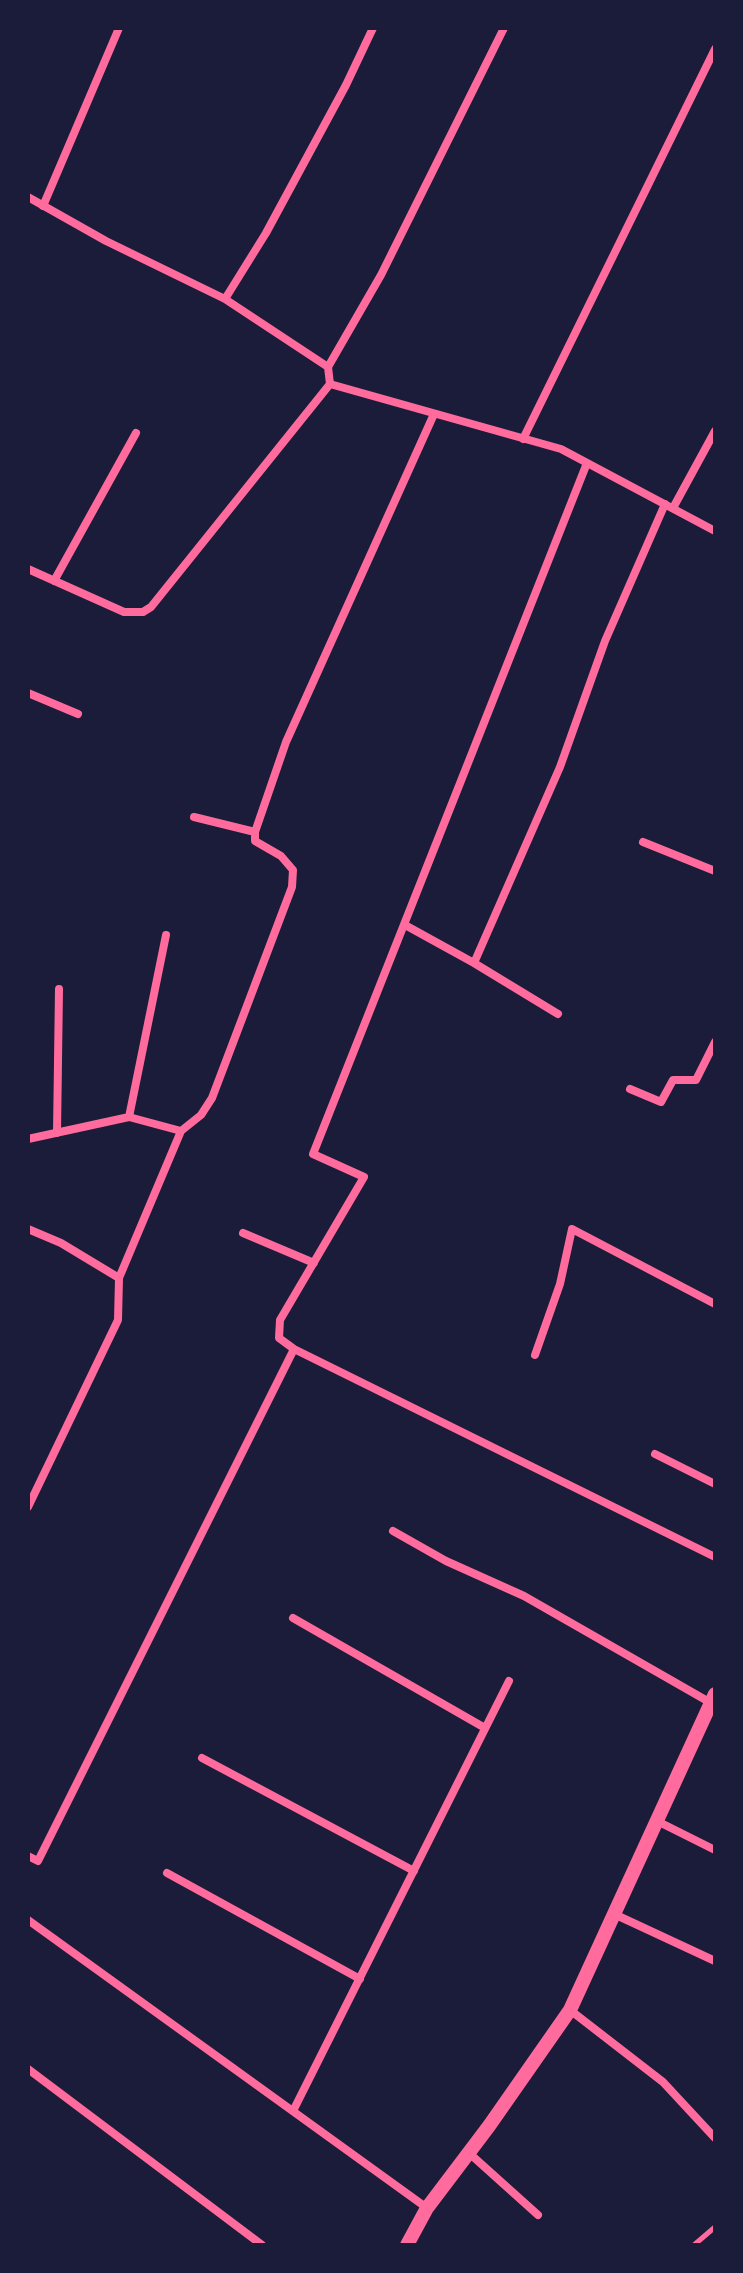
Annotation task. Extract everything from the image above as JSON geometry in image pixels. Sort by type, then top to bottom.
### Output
[{"type":"street","points":[[43,206],[119,28]]},
{"type":"street","points":[[225,299],[266,233],[346,85],[373,28]]},
{"type":"street","points":[[28,569],[124,612],[143,612],[151,607],[330,384],[328,367],[381,275],[504,28]]},
{"type":"street","points":[[523,439],[715,49]]},
{"type":"street","points":[[28,197],[106,241],[225,299],[328,367]]},
{"type":"street","points":[[330,384],[561,449],[715,531]]},
{"type":"street","points":[[28,1507],[118,1320],[119,1278],[181,1131],[201,1115],[212,1098],[292,887],[293,870],[281,856],[255,841],[255,832],[286,742],[434,414]]},
{"type":"street","points":[[474,963],[560,767],[605,641],[669,506],[715,431]]},
{"type":"street","points":[[54,581],[136,433]]},
{"type":"street","points":[[587,463],[313,1154],[364,1177],[280,1320],[279,1338],[294,1349],[715,1557]]},
{"type":"street","points":[[28,693],[78,714]]},
{"type":"street","points":[[194,817],[255,832]]},
{"type":"street","points":[[643,842],[715,871]]},
{"type":"street","points":[[405,925],[558,1014]]},
{"type":"street","points":[[129,1117],[166,935]]},
{"type":"street","points":[[57,1133],[59,989]]},
{"type":"street","points":[[630,1089],[661,1102],[673,1080],[696,1080],[715,1042]]},
{"type":"street","points":[[28,1139],[129,1117],[181,1131]]},
{"type":"street","points":[[28,1229],[61,1243],[119,1278]]},
{"type":"street","points":[[535,1355],[560,1284],[572,1229],[715,1304]]},
{"type":"street","points":[[243,1233],[314,1263]]},
{"type":"street","points":[[28,1856],[38,1861],[294,1349]]},
{"type":"street","points":[[655,1454],[715,1484]]},
{"type":"street","points":[[393,1531],[446,1561],[524,1596],[713,1698],[570,2010],[427,2208],[407,2245]]},
{"type":"street","points":[[293,1618],[485,1728]]},
{"type":"street","points":[[293,2111],[509,1681]]},
{"type":"street","points":[[202,1758],[414,1871]]},
{"type":"street","points":[[657,1821],[715,1850]]},
{"type":"street","points":[[167,1873],[360,1979]]},
{"type":"street","points":[[614,1914],[715,1961]]},
{"type":"street","points":[[28,1920],[427,2208]]},
{"type":"street","points":[[570,2010],[663,2082],[715,2138]]},
{"type":"street","points":[[28,2069],[262,2245]]},
{"type":"street","points":[[469,2153],[538,2215]]},
{"type":"lane","points":[[694,2245],[715,2227]]}]
